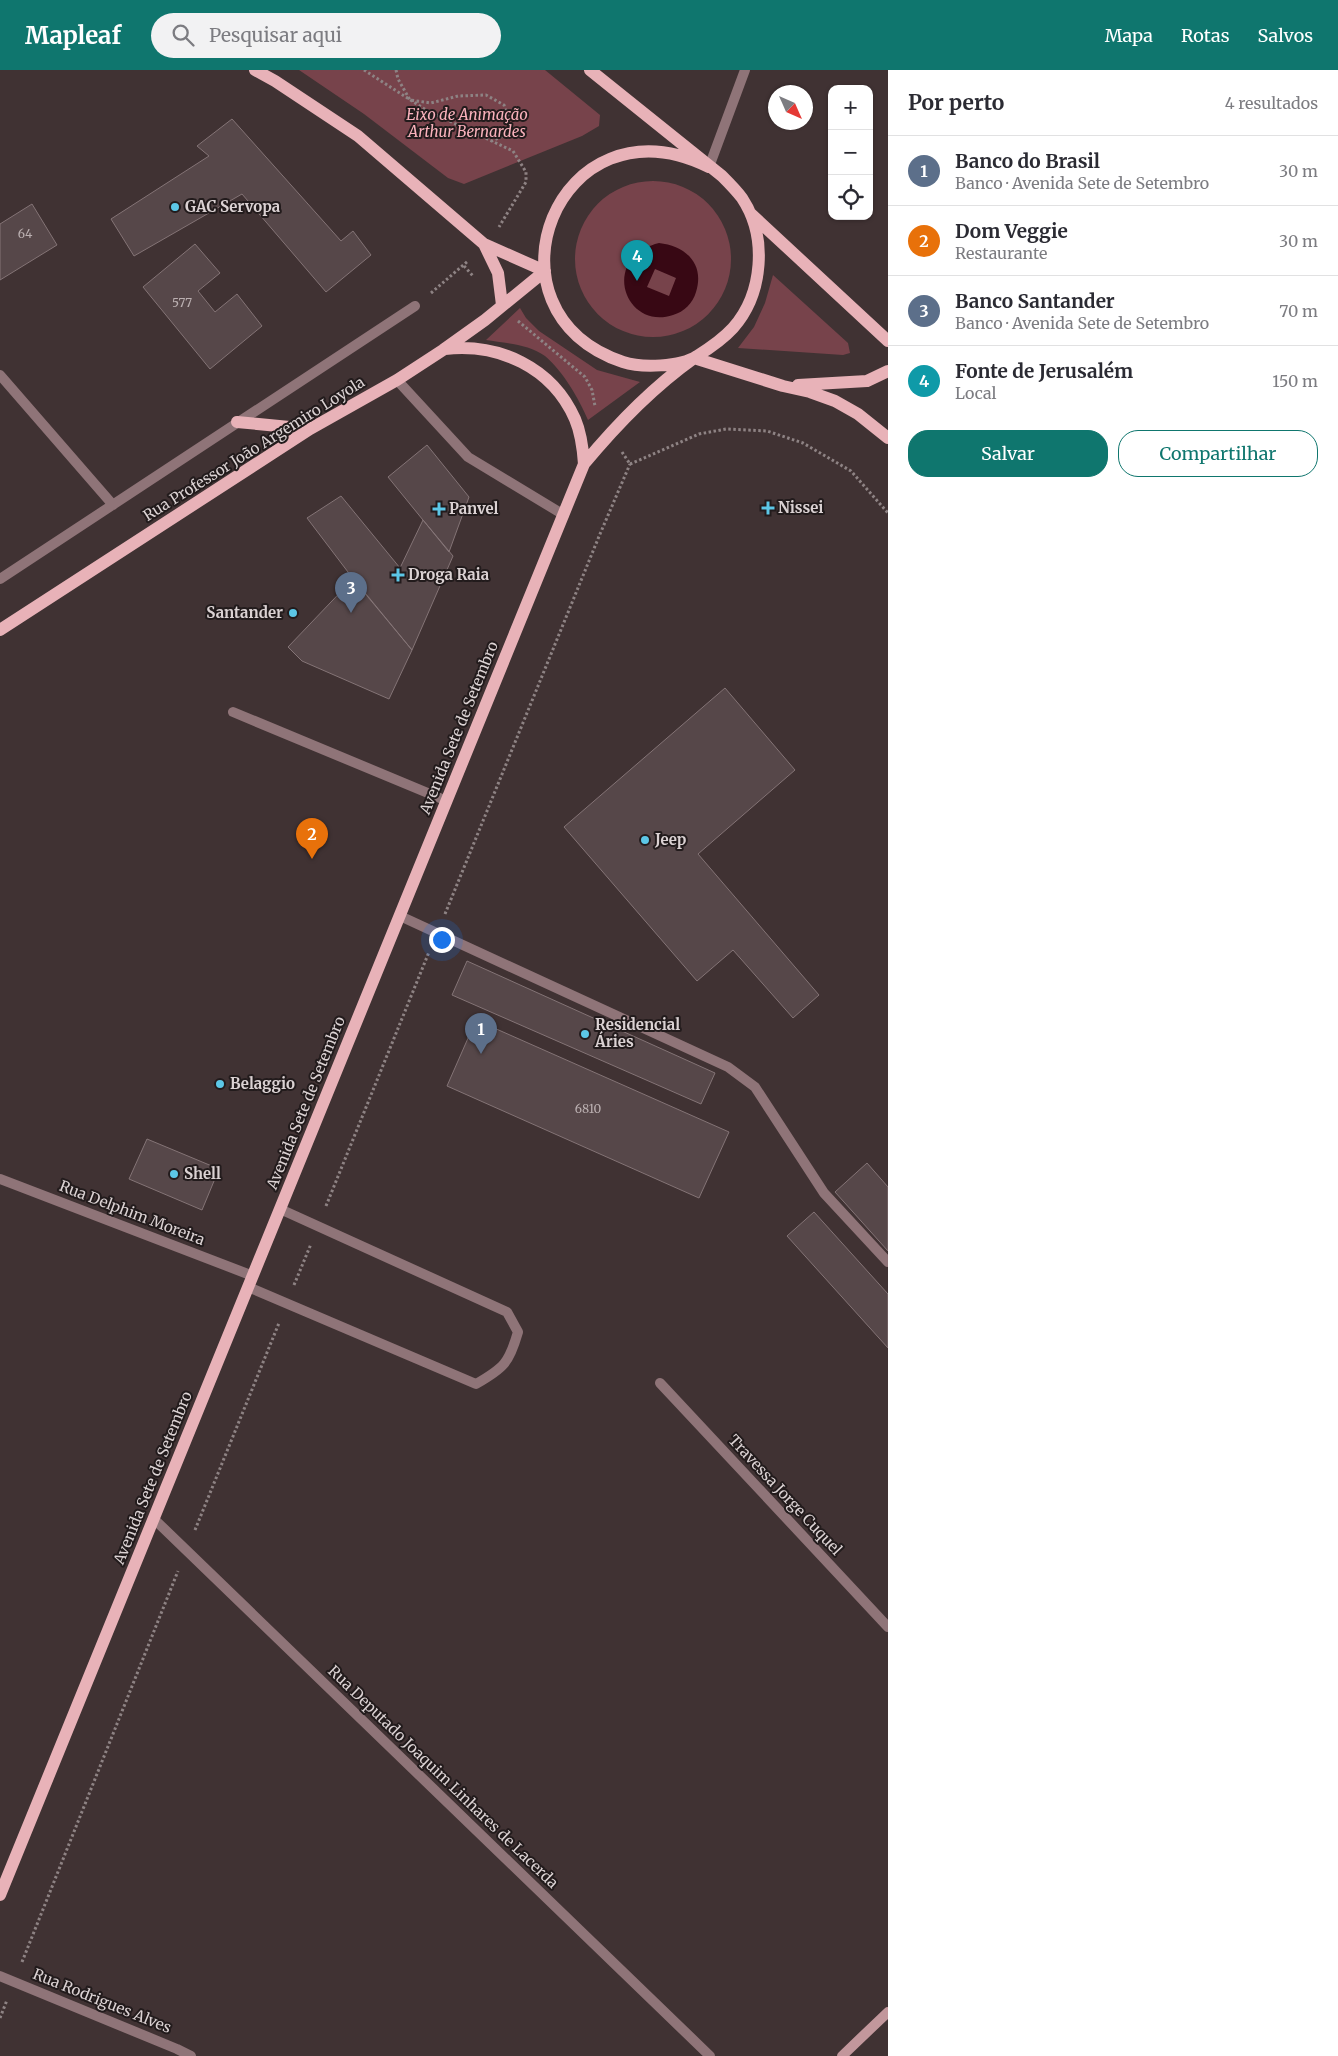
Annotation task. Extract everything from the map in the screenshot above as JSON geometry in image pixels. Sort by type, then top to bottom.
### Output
[{"type":"main road","points":[[255,70],[275,81],[358,136],[484,244],[545,271]]},
{"type":"main road","points":[[590,70],[733,187],[749,212],[888,340]]},
{"type":"main road","points":[[709,167],[690,157],[654,151],[625,154],[604,162],[585,174],[570,189],[557,207],[548,228],[545,271],[558,313],[588,345],[600,353],[628,364],[650,366],[694,358],[835,401],[858,414],[888,438]]},
{"type":"main road","name":"Avenida Sete de Setembro","points":[[0,1896],[584,464],[636,406],[676,371],[714,345],[733,328],[746,308],[756,285],[759,260],[757,236],[749,212]]},
{"type":"main road","points":[[484,244],[498,273],[502,305]]},
{"type":"main road","name":"Rua Professor João Argemiro Loyola","points":[[0,630],[310,429],[397,380],[443,350],[545,271]]},
{"type":"main road","points":[[443,350],[476,348],[492,350],[508,355],[537,371],[559,393],[571,413],[580,434],[584,464]]},
{"type":"main road","points":[[783,386],[867,381],[888,371]]},
{"type":"main road","points":[[237,422],[310,429]]},
{"type":"main road","points":[[842,2056],[888,2012]]},
{"type":"street","points":[[709,167],[745,70]]},
{"type":"street","name":"Rua Professor João Argemiro Loyola","points":[[0,579],[415,306]]},
{"type":"street","points":[[0,374],[113,505]]},
{"type":"street","points":[[397,380],[468,457],[564,515]]},
{"type":"street","points":[[233,712],[447,801]]},
{"type":"street","points":[[400,916],[728,1067],[755,1088],[824,1193],[888,1262]]},
{"type":"street","name":"Rua Delphim Moreira","points":[[0,1179],[251,1282],[287,1303],[476,1384],[496,1372],[511,1355],[518,1332],[507,1312],[318,1227]]},
{"type":"street","points":[[280,1209],[318,1227]]},
{"type":"street","name":"Travessa Jorge Cuquel","points":[[660,1383],[888,1627]]},
{"type":"street","name":"Rua Deputado Joaquim Linhares de Lacerda","points":[[154,1519],[710,2056]]},
{"type":"street","name":"Rua Rodrigues Alves","points":[[0,1976],[191,2056]]},
{"type":"path","points":[[364,70],[426,110],[513,151],[526,172],[526,182],[501,225]]},
{"type":"path","points":[[396,70],[398,80],[410,100]]},
{"type":"path","points":[[410,100],[431,103],[458,96],[486,95],[504,106],[508,122],[503,136],[492,142]]},
{"type":"path","points":[[415,306],[464,266]]},
{"type":"path","points":[[204,1507],[630,464],[699,434],[726,428],[768,431],[803,443],[851,471],[888,512]]},
{"type":"path","points":[[32,1936],[175,1579]]},
{"type":"green space","name":"Eixo de Animação Arthur Bernardes","points":[[299,70],[545,70],[600,115],[599,126],[582,136],[464,184],[448,178],[364,114]]},
{"type":"green space","points":[[645,181],[661,181],[676,184],[690,190],[703,198],[714,209],[728,236],[731,259],[730,274],[722,296],[714,309],[703,320],[676,334],[661,337],[645,337],[630,334],[616,328],[603,320],[592,309],[578,282],[575,267],[575,251],[578,236],[584,222],[592,209],[603,198],[630,184]]},
{"type":"green space","points":[[773,275],[848,343],[850,353],[843,355],[738,348],[754,327],[765,303]]},
{"type":"green space","points":[[520,308],[526,318],[539,331],[597,370],[640,382],[588,420],[570,386],[558,369],[545,356],[524,346],[486,340]]},
{"type":"shaded area","points":[[659,243],[677,248],[691,258],[698,273],[695,296],[677,314],[656,317],[642,313],[632,303],[626,291],[624,277],[629,263],[640,251]],"holes":[[[655,269],[676,278],[669,296],[647,287]]]},
{"type":"building","name":"GAC Servopa","points":[[232,119],[341,241],[353,231],[371,255],[326,292],[242,194],[134,256],[111,219],[209,156],[197,146]]},
{"type":"building","points":[[32,204],[57,245],[0,280],[0,224]]},
{"type":"building","points":[[195,244],[220,273],[198,291],[215,312],[237,294],[262,326],[210,369],[143,287]]},
{"type":"building","name":"Panvel","points":[[427,445],[469,497],[449,552],[388,477]]},
{"type":"building","name":"Droga Raia","points":[[341,496],[400,568],[423,520],[453,556],[412,650],[348,572],[307,518]]},
{"type":"building","points":[[353,579],[412,650],[389,699],[302,661],[288,647]]},
{"type":"building","name":"Jeep","points":[[725,688],[795,770],[698,854],[819,995],[793,1018],[733,950],[697,981],[564,827]]},
{"type":"building","name":"Residencial Áries","points":[[467,961],[715,1073],[701,1104],[452,995]]},
{"type":"building","points":[[476,1020],[729,1132],[699,1198],[447,1086]]},
{"type":"building","name":"Shell","points":[[147,1139],[219,1169],[202,1210],[129,1179]]},
{"type":"building","points":[[867,1163],[888,1187],[888,1251],[835,1192]]},
{"type":"building","points":[[814,1212],[888,1294],[888,1348],[787,1236]]},
{"type":"place","name":"GAC Servopa","points":[[175,207]]},
{"type":"place","name":"Fonte de Jerusalém","points":[[637,281]]},
{"type":"place","name":"Nissei","points":[[768,508]]},
{"type":"place","name":"Panvel","points":[[439,509]]},
{"type":"place","name":"Droga Raia","points":[[398,575]]},
{"type":"place","name":"Santander","points":[[293,613]]},
{"type":"place","name":"Banco Santander","points":[[351,613]]},
{"type":"place","name":"Jeep","points":[[645,840]]},
{"type":"place","name":"Dom Veggie","points":[[312,859]]},
{"type":"place","name":"Residencial Áries","points":[[585,1034]]},
{"type":"place","name":"Banco do Brasil","points":[[481,1054]]},
{"type":"place","name":"Belaggio","points":[[220,1084]]},
{"type":"place","name":"Shell","points":[[174,1174]]}]
